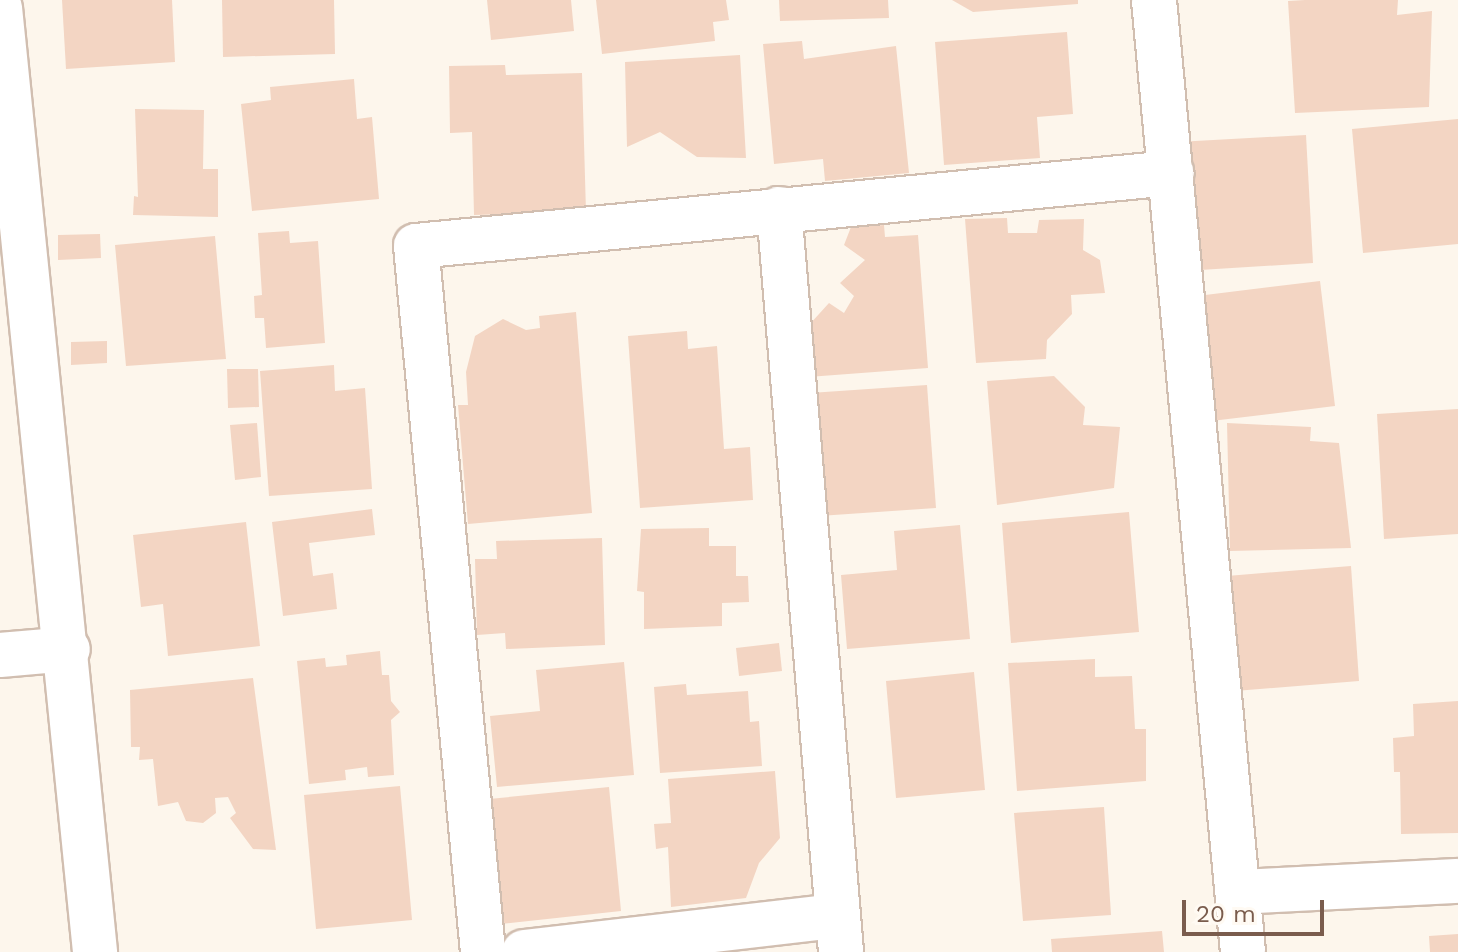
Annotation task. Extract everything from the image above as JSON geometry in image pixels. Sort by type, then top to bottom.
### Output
[{"type":"street","points":[[1154,0],[1243,952]]},
{"type":"street","points":[[0,8],[68,649],[95,952]]},
{"type":"street","points":[[483,952],[416,246],[1171,173]]},
{"type":"street","points":[[524,952],[839,934],[779,209]]},
{"type":"street","points":[[0,655],[68,649]]},
{"type":"street","points":[[1238,892],[1458,881]]},
{"type":"building","points":[[62,0],[172,0],[175,62],[66,69]]},
{"type":"building","points":[[222,0],[334,0],[335,54],[223,57]]},
{"type":"building","points":[[487,0],[571,0],[574,31],[491,40]]},
{"type":"building","points":[[596,0],[726,0],[729,20],[713,22],[715,41],[602,54]]},
{"type":"building","points":[[779,0],[888,0],[889,18],[780,21]]},
{"type":"building","points":[[952,0],[1078,0],[1078,4],[973,12]]},
{"type":"building","points":[[1398,0],[1397,15],[1432,11],[1429,107],[1295,113],[1288,1]]},
{"type":"building","points":[[1067,32],[1073,114],[1037,117],[1040,158],[944,165],[935,42]]},
{"type":"building","points":[[802,41],[804,59],[896,46],[909,173],[825,181],[823,159],[774,164],[763,44]]},
{"type":"building","points":[[740,55],[746,158],[697,157],[660,132],[627,147],[625,62]]},
{"type":"building","points":[[505,65],[506,75],[582,73],[586,212],[474,215],[472,132],[450,133],[449,66]]},
{"type":"building","points":[[354,79],[357,119],[372,117],[379,199],[252,211],[241,104],[271,100],[270,87]]},
{"type":"building","points":[[135,109],[204,110],[203,169],[218,169],[218,217],[133,215],[134,196],[138,197]]},
{"type":"building","points":[[1458,119],[1458,244],[1363,253],[1352,129]]},
{"type":"building","points":[[1306,135],[1313,263],[1184,271],[1177,142]]},
{"type":"building","points":[[1007,218],[1008,233],[1037,233],[1039,220],[1084,219],[1083,250],[1100,260],[1105,293],[1071,295],[1072,314],[1047,340],[1046,359],[976,363],[965,219]]},
{"type":"building","points":[[884,225],[885,237],[918,235],[928,368],[808,377],[809,325],[829,303],[844,313],[854,296],[840,283],[865,260],[844,245],[851,227]]},
{"type":"building","points":[[289,231],[290,243],[318,241],[325,343],[266,348],[264,318],[255,318],[254,296],[262,295],[258,233]]},
{"type":"building","points":[[100,234],[101,258],[58,260],[58,235]]},
{"type":"building","points":[[215,236],[226,359],[126,366],[115,245]]},
{"type":"building","points":[[1320,281],[1335,406],[1203,422],[1189,297]]},
{"type":"building","points":[[576,312],[592,513],[468,524],[458,405],[468,405],[466,372],[475,336],[503,319],[526,330],[540,328],[539,316]]},
{"type":"building","points":[[687,331],[688,349],[717,346],[724,449],[750,447],[753,500],[640,508],[628,336]]},
{"type":"building","points":[[107,341],[107,363],[71,365],[71,342]]},
{"type":"building","points":[[334,365],[335,391],[365,388],[372,489],[269,496],[260,371]]},
{"type":"building","points":[[227,369],[258,369],[259,407],[228,408]]},
{"type":"building","points":[[1054,376],[1085,407],[1083,425],[1120,427],[1114,488],[997,505],[987,381]]},
{"type":"building","points":[[927,385],[936,508],[819,516],[810,393]]},
{"type":"building","points":[[1458,409],[1458,534],[1384,539],[1377,414]]},
{"type":"building","points":[[257,423],[261,477],[235,480],[230,425]]},
{"type":"building","points":[[1227,423],[1311,427],[1310,441],[1339,443],[1351,548],[1230,551]]},
{"type":"building","points":[[372,509],[375,535],[309,543],[313,576],[333,573],[337,609],[283,616],[272,522]]},
{"type":"building","points":[[1129,512],[1139,632],[1011,643],[1002,523]]},
{"type":"building","points":[[246,522],[260,646],[168,656],[163,604],[141,607],[133,535]]},
{"type":"building","points":[[960,525],[970,639],[847,649],[841,575],[897,570],[894,531]]},
{"type":"building","points":[[709,528],[709,546],[736,546],[736,576],[748,576],[749,602],[722,603],[722,626],[644,629],[644,592],[637,591],[641,529]]},
{"type":"building","points":[[602,538],[605,645],[506,649],[505,633],[477,635],[475,559],[497,559],[496,541]]},
{"type":"building","points":[[1351,566],[1359,681],[1235,691],[1227,576]]},
{"type":"building","points":[[779,643],[782,671],[739,676],[736,648]]},
{"type":"building","points":[[380,651],[382,675],[389,675],[391,701],[400,712],[391,720],[394,775],[368,777],[367,767],[345,770],[346,780],[309,784],[297,661],[325,658],[326,667],[347,665],[346,655]]},
{"type":"building","points":[[1095,659],[1095,677],[1132,676],[1135,729],[1146,729],[1146,781],[1017,791],[1008,663]]},
{"type":"building","points":[[624,662],[634,775],[497,787],[490,716],[540,711],[536,670]]},
{"type":"building","points":[[974,672],[985,790],[896,798],[886,681]]},
{"type":"building","points":[[253,678],[276,850],[253,849],[230,818],[236,813],[228,797],[215,798],[216,813],[203,823],[186,821],[178,802],[158,806],[153,759],[139,760],[140,747],[131,747],[130,690]]},
{"type":"building","points":[[686,684],[687,695],[748,691],[750,722],[759,721],[762,766],[660,773],[654,687]]},
{"type":"building","points":[[1458,701],[1458,833],[1401,834],[1400,772],[1394,772],[1393,738],[1414,736],[1413,704]]},
{"type":"building","points":[[775,771],[780,838],[759,863],[746,898],[671,907],[668,847],[656,849],[654,824],[671,823],[668,779]]},
{"type":"building","points":[[400,786],[412,920],[316,929],[304,795]]},
{"type":"building","points":[[609,787],[621,911],[501,924],[489,799]]},
{"type":"building","points":[[1104,807],[1111,915],[1023,921],[1014,813]]},
{"type":"building","points":[[1162,931],[1164,952],[1052,952],[1051,939]]},
{"type":"building","points":[[1458,934],[1458,952],[1430,952],[1429,936]]}]
